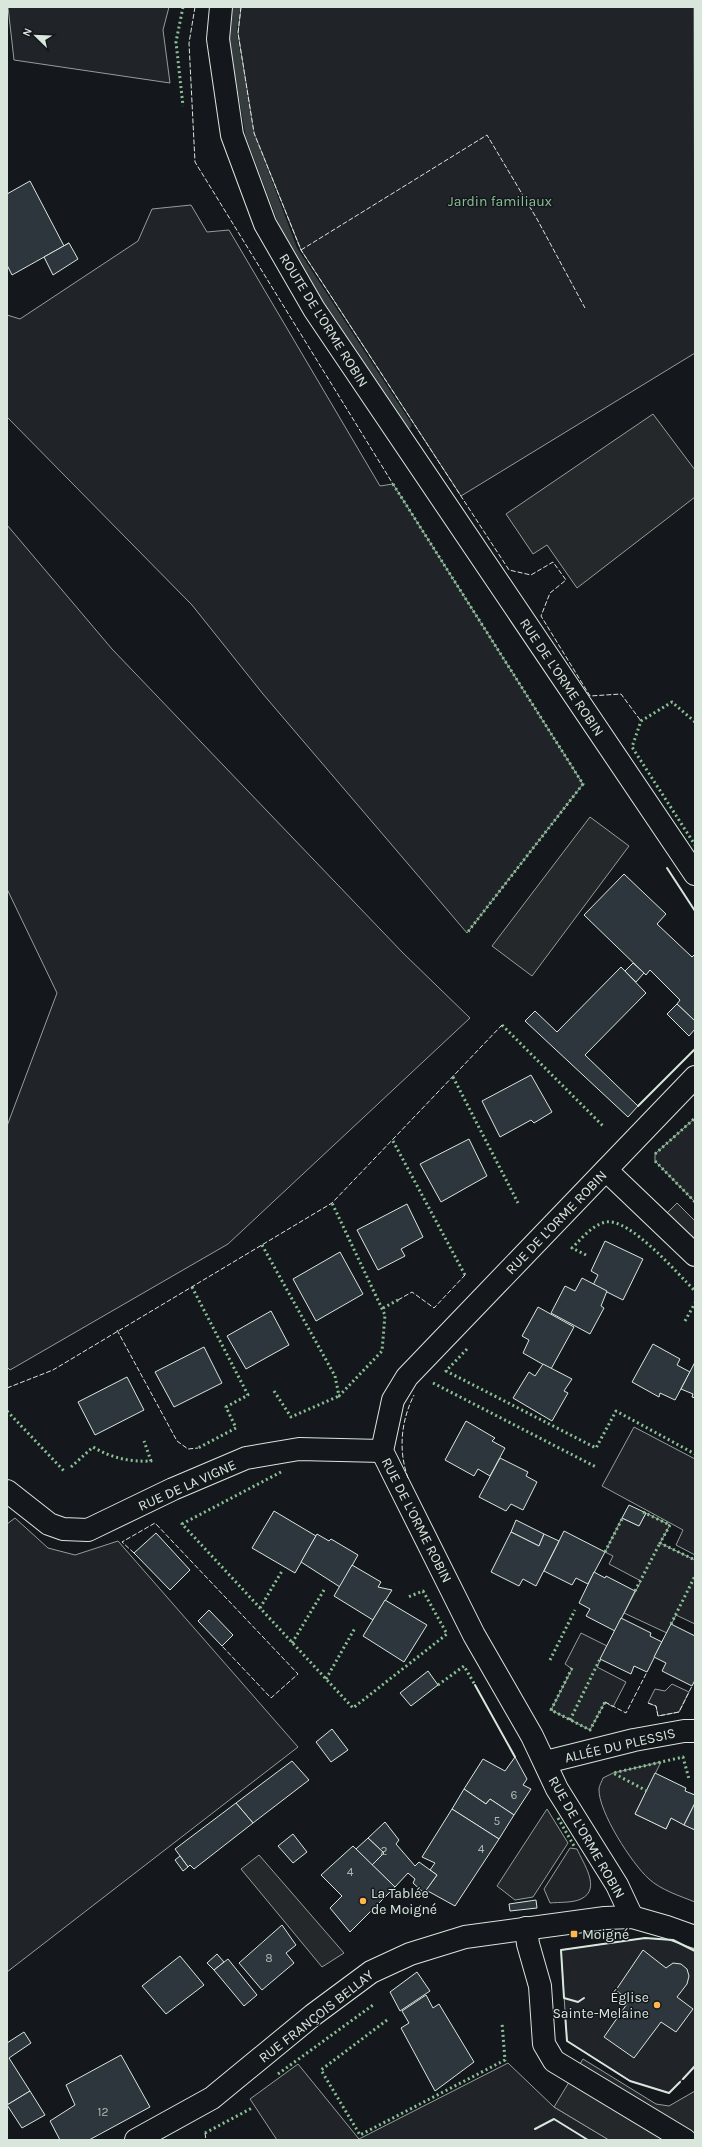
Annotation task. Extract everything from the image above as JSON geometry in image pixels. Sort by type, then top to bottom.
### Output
[{"type":"street","name":"ROUTE DE L'ORME ROBIN","points":[[221,7],[218,39],[232,135],[265,224],[314,309],[429,480]]},
{"type":"street","name":"RUE DE L'ORME ROBIN","points":[[429,480],[695,874]]},
{"type":"street","name":"RUE DE L'ORME ROBIN","points":[[632,1917],[617,1885],[558,1789],[546,1762],[474,1634],[382,1451],[393,1400],[407,1377],[695,1077]]},
{"type":"street","points":[[606,1170],[695,1255]]},
{"type":"street","name":"RUE DE LA VIGNE","points":[[7,1491],[49,1524],[63,1529],[88,1530],[173,1489],[246,1458],[299,1449],[382,1451]]},
{"type":"street","name":"ALLÉE DU PLESSIS","points":[[546,1762],[634,1740],[684,1731],[695,1731]]},
{"type":"street","name":"RUE FRANÇOIS BELLAY","points":[[136,2140],[212,2098],[313,2015],[371,1972],[410,1954],[465,1937],[605,1918],[632,1917],[695,1937]]},
{"type":"street","points":[[526,1928],[528,1944],[540,1986],[544,2044],[554,2061],[685,2140]]},
{"type":"green space","points":[[8,7],[169,7],[163,30],[170,83],[14,60]]},
{"type":"green space","name":"Jardin familiaux","points":[[241,7],[694,7],[695,353],[461,496],[301,250],[254,133],[238,33]]},
{"type":"green space","points":[[191,205],[207,232],[229,230],[380,486],[393,484],[583,784],[467,933],[263,694],[192,605],[7,417],[7,315],[20,319],[138,241],[152,209]]},
{"type":"green space","points":[[7,525],[112,649],[403,953],[470,1018],[228,1244],[10,1370],[7,1367],[7,1126],[57,993],[7,889]]},
{"type":"green space","points":[[695,1118],[695,1202],[655,1161],[655,1154]]},
{"type":"green space","points":[[634,1427],[695,1459],[695,1555],[676,1545],[683,1530],[602,1486]]},
{"type":"green space","points":[[646,1513],[670,1525],[660,1543],[695,1560],[695,1624],[676,1615],[667,1633],[624,1613],[641,1581],[609,1564],[613,1556],[605,1552],[622,1518],[639,1526]]},
{"type":"green space","points":[[15,1518],[48,1548],[75,1555],[118,1541],[298,1747],[7,1972],[7,1524]]},
{"type":"green space","points":[[581,1633],[607,1646],[597,1667],[626,1682],[613,1707],[605,1702],[590,1730],[551,1710],[572,1669],[565,1664]]},
{"type":"green space","points":[[672,1684],[689,1692],[679,1712],[658,1716],[656,1706],[648,1703],[655,1689],[665,1691]]},
{"type":"green space","points":[[661,1762],[635,1814],[666,1829],[671,1818],[695,1830],[695,1902],[659,1886],[642,1872],[617,1837],[600,1799],[599,1788],[603,1778],[613,1773]]},
{"type":"green space","points":[[570,1848],[577,1849],[583,1861],[591,1882],[590,1889],[587,1895],[581,1899],[570,1902],[550,1903],[544,1889]]},
{"type":"green space","points":[[645,1938],[673,1940],[695,1951],[695,2066],[669,2093],[630,2081],[567,2041],[561,1950]]},
{"type":"green space","points":[[508,2063],[554,2107],[609,2140],[277,2140],[250,2099],[298,2064],[359,2139]]},
{"type":"shaded area","points":[[653,414],[695,470],[695,497],[577,588],[547,545],[533,554],[506,514]]},
{"type":"shaded area","points":[[590,817],[629,846],[532,976],[492,946]]},
{"type":"shaded area","points":[[677,1203],[695,1221],[695,1255],[659,1221]]},
{"type":"shaded area","points":[[547,1809],[568,1843],[533,1897],[515,1900],[497,1886]]},
{"type":"shaded area","points":[[259,1855],[344,1953],[322,1967],[241,1869]]},
{"type":"shaded area","points":[[583,2059],[656,2104],[669,2106],[695,2091],[695,2140],[609,2140],[554,2107]]},
{"type":"building","points":[[30,181],[64,246],[12,275],[7,265],[7,194]]},
{"type":"building","points":[[69,243],[78,259],[53,275],[44,257]]},
{"type":"building","points":[[624,874],[666,914],[657,924],[692,957],[695,954],[695,1021],[677,1004],[680,1000],[650,970],[646,975],[584,915]]},
{"type":"building","points":[[633,963],[644,973],[636,982],[625,971]]},
{"type":"building","points":[[621,967],[646,993],[585,1055],[638,1106],[628,1117],[525,1021],[535,1011],[557,1032]]},
{"type":"building","points":[[677,1004],[695,1021],[695,1029],[689,1036],[667,1014]]},
{"type":"building","points":[[531,1075],[552,1112],[534,1123],[531,1120],[500,1137],[482,1101]]},
{"type":"building","points":[[469,1139],[487,1176],[441,1202],[420,1164]]},
{"type":"building","points":[[407,1204],[423,1237],[401,1249],[405,1256],[378,1270],[357,1230]]},
{"type":"building","points":[[605,1241],[643,1259],[623,1300],[593,1285],[598,1275],[591,1271]]},
{"type":"building","points":[[340,1252],[363,1294],[316,1321],[293,1279]]},
{"type":"building","points":[[582,1278],[607,1291],[601,1306],[604,1308],[590,1334],[551,1313],[565,1286],[575,1291]]},
{"type":"building","points":[[538,1307],[574,1327],[551,1369],[523,1353],[529,1340],[522,1336]]},
{"type":"building","points":[[271,1311],[289,1345],[246,1369],[227,1336]]},
{"type":"building","points":[[653,1344],[680,1359],[677,1365],[690,1372],[675,1400],[660,1393],[659,1397],[632,1382]]},
{"type":"building","points":[[204,1347],[222,1383],[174,1407],[155,1372]]},
{"type":"building","points":[[695,1362],[695,1398],[692,1397],[693,1394],[681,1389]]},
{"type":"building","points":[[543,1364],[572,1379],[564,1391],[568,1393],[552,1421],[513,1398],[529,1372],[535,1376]]},
{"type":"building","points":[[127,1377],[144,1410],[95,1435],[78,1402]]},
{"type":"building","points":[[466,1421],[495,1438],[492,1441],[505,1448],[490,1476],[478,1469],[474,1476],[445,1460]]},
{"type":"building","points":[[500,1458],[528,1472],[526,1476],[537,1482],[523,1510],[511,1504],[506,1511],[479,1497]]},
{"type":"building","points":[[629,1505],[646,1513],[639,1526],[622,1518]]},
{"type":"building","points":[[274,1511],[316,1536],[295,1573],[252,1548]]},
{"type":"building","points":[[516,1520],[544,1534],[539,1546],[511,1532]]},
{"type":"building","points":[[564,1531],[605,1552],[588,1584],[576,1578],[572,1585],[544,1571]]},
{"type":"building","points":[[511,1532],[539,1546],[544,1534],[559,1541],[536,1586],[523,1579],[519,1586],[491,1572]]},
{"type":"building","points":[[156,1533],[190,1570],[170,1590],[134,1553]]},
{"type":"building","points":[[317,1534],[329,1541],[331,1539],[358,1555],[340,1587],[301,1562]]},
{"type":"building","points":[[352,1565],[381,1582],[378,1587],[392,1590],[373,1620],[334,1596]]},
{"type":"building","points":[[594,1572],[605,1578],[606,1576],[635,1591],[615,1631],[586,1616],[590,1609],[579,1603]]},
{"type":"building","points":[[385,1600],[427,1625],[404,1662],[363,1636]]},
{"type":"building","points":[[209,1610],[233,1635],[222,1646],[198,1621]]},
{"type":"building","points":[[621,1618],[651,1633],[650,1636],[662,1642],[647,1672],[634,1666],[631,1674],[600,1659]]},
{"type":"building","points":[[671,1624],[695,1636],[695,1680],[692,1686],[662,1671],[666,1663],[654,1657]]},
{"type":"building","points":[[428,1671],[438,1685],[411,1706],[400,1693]]},
{"type":"building","points":[[332,1729],[348,1750],[331,1762],[316,1742]]},
{"type":"building","points":[[515,1757],[527,1779],[523,1785],[531,1789],[514,1815],[490,1799],[486,1804],[464,1789],[483,1759],[505,1771]]},
{"type":"building","points":[[292,1761],[309,1780],[253,1823],[236,1803]]},
{"type":"building","points":[[655,1773],[686,1788],[685,1791],[695,1795],[695,1803],[684,1825],[671,1818],[666,1829],[635,1814]]},
{"type":"building","points":[[464,1789],[486,1804],[490,1799],[514,1815],[499,1839],[452,1809]]},
{"type":"building","points":[[236,1803],[253,1823],[194,1869],[190,1865],[188,1867],[175,1849]]},
{"type":"building","points":[[695,1803],[695,1830],[684,1825]]},
{"type":"building","points":[[452,1809],[499,1839],[455,1906],[426,1890],[437,1875],[430,1870],[435,1863],[422,1857]]},
{"type":"building","points":[[385,1822],[399,1840],[396,1844],[415,1866],[419,1862],[437,1875],[424,1893],[413,1883],[415,1879],[408,1873],[395,1887],[372,1865],[384,1853],[368,1838]]},
{"type":"building","points":[[293,1834],[307,1852],[293,1863],[278,1846]]},
{"type":"building","points":[[368,1838],[384,1853],[372,1865],[356,1849]]},
{"type":"building","points":[[353,1846],[395,1887],[350,1932],[330,1908],[342,1896],[321,1875]]},
{"type":"building","points":[[180,1856],[188,1867],[183,1871],[175,1860]]},
{"type":"building","points":[[536,1900],[537,1908],[510,1911],[509,1904]]},
{"type":"building","points":[[282,1925],[296,1945],[286,1953],[294,1963],[262,1990],[239,1963]]},
{"type":"building","name":"Église Sainte-Melaine","points":[[643,1950],[666,1968],[673,1963],[681,1964],[687,1969],[689,1976],[687,1984],[677,1997],[693,2009],[676,2032],[661,2022],[634,2058],[604,2037],[629,2001],[616,1990]]},
{"type":"building","points":[[217,1954],[224,1962],[214,1970],[207,1963]]},
{"type":"building","points":[[180,1956],[204,1985],[166,2014],[142,1986]]},
{"type":"building","points":[[228,1959],[257,1995],[244,2006],[214,1970]]},
{"type":"building","points":[[417,1972],[430,1991],[400,2011],[390,1992]]},
{"type":"building","points":[[426,1995],[433,2008],[439,2004],[474,2062],[435,2091],[401,2028],[409,2023],[402,2011]]},
{"type":"building","points":[[24,2032],[31,2043],[9,2058],[30,2091],[7,2105],[7,2043]]},
{"type":"building","points":[[121,2055],[150,2107],[89,2140],[60,2140],[50,2121],[75,2105],[66,2085]]},
{"type":"building","points":[[30,2091],[45,2115],[22,2128],[7,2105]]},
{"type":"waterway","points":[[236,7],[232,32],[250,135],[293,250],[407,425]]},
{"type":"hedge","points":[[183,7],[176,42],[183,106]]},
{"type":"hedge","points":[[393,484],[583,784],[467,933]]},
{"type":"hedge","points":[[695,722],[672,702],[641,721],[632,747],[695,845]]},
{"type":"hedge","points":[[502,1025],[604,1127]]},
{"type":"hedge","points":[[453,1077],[518,1203]]},
{"type":"hedge","points":[[655,1154],[695,1118]]},
{"type":"hedge","points":[[393,1141],[465,1275]]},
{"type":"hedge","points":[[655,1161],[695,1202]]},
{"type":"hedge","points":[[262,1245],[335,1376],[339,1396],[382,1351],[385,1315],[332,1203]]},
{"type":"hedge","points":[[586,1255],[572,1248],[596,1226],[606,1222],[616,1223],[628,1229],[653,1249],[695,1291]]},
{"type":"hedge","points":[[192,1287],[248,1395],[226,1407],[236,1428],[198,1448]]},
{"type":"hedge","points":[[383,1308],[398,1300]]},
{"type":"hedge","points":[[685,1321],[695,1303]]},
{"type":"hedge","points":[[467,1349],[446,1371],[596,1448],[616,1411],[695,1454]]},
{"type":"hedge","points":[[433,1383],[596,1467]]},
{"type":"hedge","points":[[274,1391],[291,1417],[339,1396]]},
{"type":"hedge","points":[[7,1411],[65,1472]]},
{"type":"hedge","points":[[71,1467],[93,1447],[107,1454],[121,1458],[135,1461],[151,1461],[144,1441]]},
{"type":"hedge","points":[[281,1472],[182,1524],[353,1708],[447,1634],[423,1591],[408,1597]]},
{"type":"hedge","points":[[643,1512],[670,1525],[660,1543],[695,1560]]},
{"type":"hedge","points":[[605,1552],[623,1517]]},
{"type":"hedge","points":[[635,1591],[660,1543]]},
{"type":"hedge","points":[[260,1608],[282,1571]]},
{"type":"hedge","points":[[671,1624],[695,1576]]},
{"type":"hedge","points":[[292,1643],[324,1590]]},
{"type":"hedge","points":[[550,1660],[575,1610]]},
{"type":"hedge","points":[[326,1679],[355,1628]]},
{"type":"hedge","points":[[570,1720],[600,1659]]},
{"type":"hedge","points":[[438,1685],[464,1666],[475,1685]]},
{"type":"hedge","points":[[572,1668],[551,1710],[590,1730],[605,1702]]},
{"type":"hedge","points":[[647,1791],[613,1773],[683,1757],[689,1779]]},
{"type":"hedge","points":[[558,1818],[574,1846]]},
{"type":"hedge","points":[[278,2074],[373,2005]]},
{"type":"hedge","points":[[387,2020],[321,2070],[360,2135],[505,2060],[502,2023]]},
{"type":"hedge","points":[[205,2133],[252,2108]]},
{"type":"fence","points":[[195,7],[189,43],[195,162],[393,484]]},
{"type":"fence","points":[[241,7],[238,33],[254,133],[301,250],[509,570],[531,575],[553,562],[566,580],[550,593],[541,616],[590,696],[621,694],[641,721]]},
{"type":"fence","points":[[301,250],[487,135],[537,219],[585,308]]},
{"type":"fence","points":[[7,1388],[53,1370],[332,1203],[502,1025]]},
{"type":"fence","points":[[398,1300],[412,1292],[434,1308],[465,1275]]},
{"type":"fence","points":[[117,1330],[177,1441],[188,1449],[198,1448]]},
{"type":"fence","points":[[408,1478],[403,1457],[402,1436],[406,1415],[414,1395]]},
{"type":"fence","points":[[134,1553],[122,1542],[155,1523],[298,1674],[271,1698],[222,1646]]},
{"type":"fence","points":[[605,1702],[626,1713],[647,1672]]},
{"type":"fence","points":[[648,1703],[656,1706],[658,1716],[679,1712],[692,1686]]},
{"type":"fence","points":[[205,2133],[206,2140]]},
{"type":"wall","points":[[667,868],[695,911]]},
{"type":"wall","points":[[638,1106],[695,1049]]},
{"type":"wall","points":[[475,1685],[515,1757]]},
{"type":"wall","points":[[584,1998],[578,2002],[564,1998],[561,1950],[645,1938],[673,1940],[695,1951]]},
{"type":"wall","points":[[565,2013],[567,2041],[630,2081],[669,2093],[680,2082]]},
{"type":"wall","points":[[683,2079],[695,2066]]},
{"type":"wall","points":[[535,2129],[554,2119],[588,2140]]},
{"type":"place","name":"La Tablée de Moigné","points":[[363,1901]]},
{"type":"place","name":"Moigné","points":[[574,1934]]},
{"type":"place","name":"Église Sainte-Melaine","points":[[657,2005]]}]
